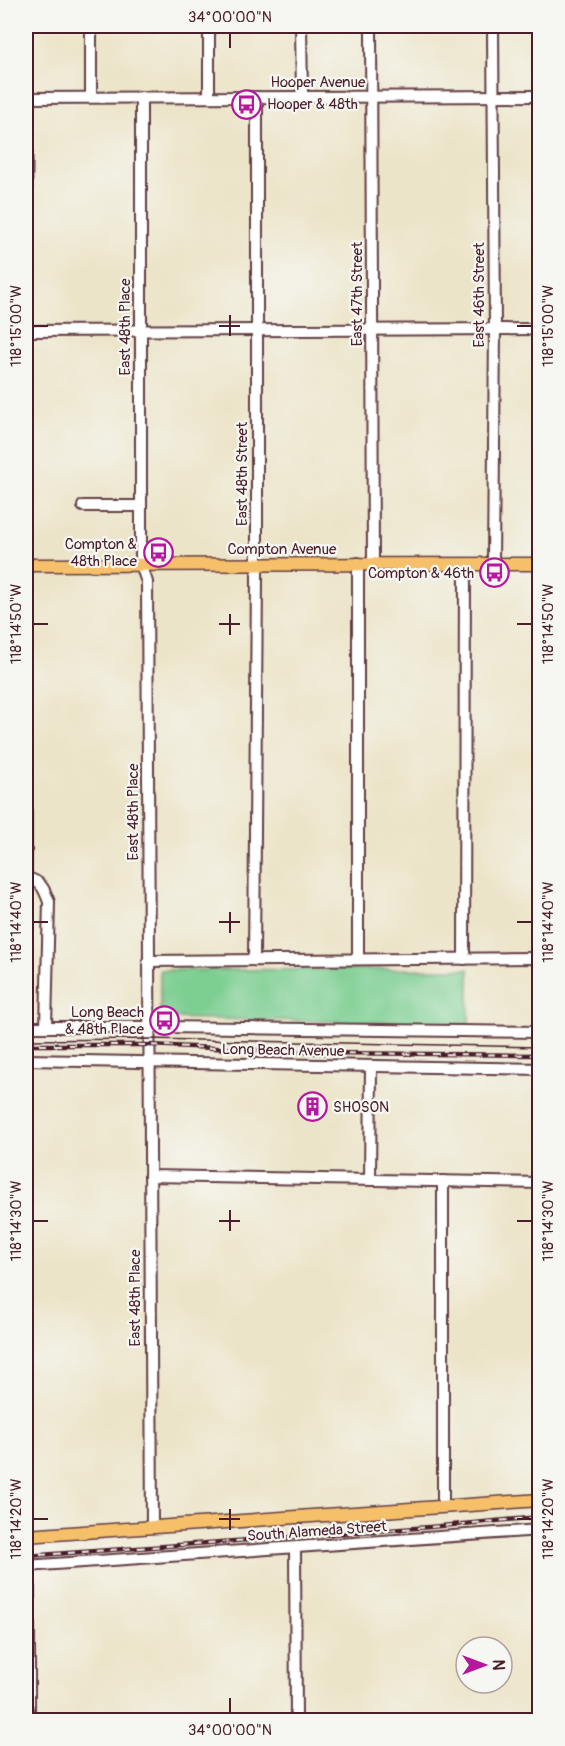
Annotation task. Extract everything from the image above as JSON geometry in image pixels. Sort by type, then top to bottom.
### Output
[{"type":"main road","name":"Compton Avenue","points":[[26,565],[540,564]]},
{"type":"main road","name":"South Alameda Street","points":[[26,1536],[540,1500]]},
{"type":"street","points":[[91,26],[91,97]]},
{"type":"street","points":[[209,26],[209,97]]},
{"type":"street","points":[[301,26],[302,97]]},
{"type":"street","name":"East 47th Street","points":[[371,26],[373,563]]},
{"type":"street","name":"East 46th Street","points":[[493,26],[495,329],[493,564]]},
{"type":"street","name":"Hooper Avenue","points":[[26,98],[540,96]]},
{"type":"street","name":"East 48th Place","points":[[141,97],[141,565],[147,582],[152,1527]]},
{"type":"street","name":"East 48th Street","points":[[254,960],[257,97]]},
{"type":"street","points":[[26,98],[26,226]]},
{"type":"street","points":[[26,331],[540,329]]},
{"type":"street","points":[[83,506],[141,506]]},
{"type":"street","points":[[358,563],[358,959]]},
{"type":"street","points":[[464,959],[465,564]]},
{"type":"street","points":[[26,789],[26,878],[36,879],[44,887],[48,902],[46,1027]]},
{"type":"street","points":[[148,961],[540,958]]},
{"type":"street","name":"Long Beach Avenue","points":[[26,1027],[540,1032]]},
{"type":"street","name":"Long Beach Avenue","points":[[26,1060],[540,1069]]},
{"type":"street","points":[[370,1180],[371,1066]]},
{"type":"street","points":[[150,1176],[540,1183]]},
{"type":"street","points":[[443,1181],[443,1507]]},
{"type":"street","name":"South Alameda Street","points":[[27,1566],[540,1530]]},
{"type":"street","points":[[295,1548],[296,1720]]},
{"type":"street","points":[[27,1566],[29,1720]]},
{"type":"green space","points":[[469,969],[469,1024],[160,1018],[160,970]]},
{"type":"tram line","points":[[26,1040],[149,1039],[540,1047]]},
{"type":"railway","points":[[26,1045],[149,1045],[324,1053],[540,1055]]},
{"type":"railway","points":[[26,1556],[540,1517]]},
{"type":"place","name":"Hooper & 48th","points":[[246,104]]},
{"type":"place","name":"Compton & 48th Place","points":[[158,553]]},
{"type":"place","name":"Compton & 46th","points":[[495,573]]},
{"type":"place","name":"Long Beach & 48th Place","points":[[165,1021]]},
{"type":"place","name":"SHOSON","points":[[312,1107]]}]
